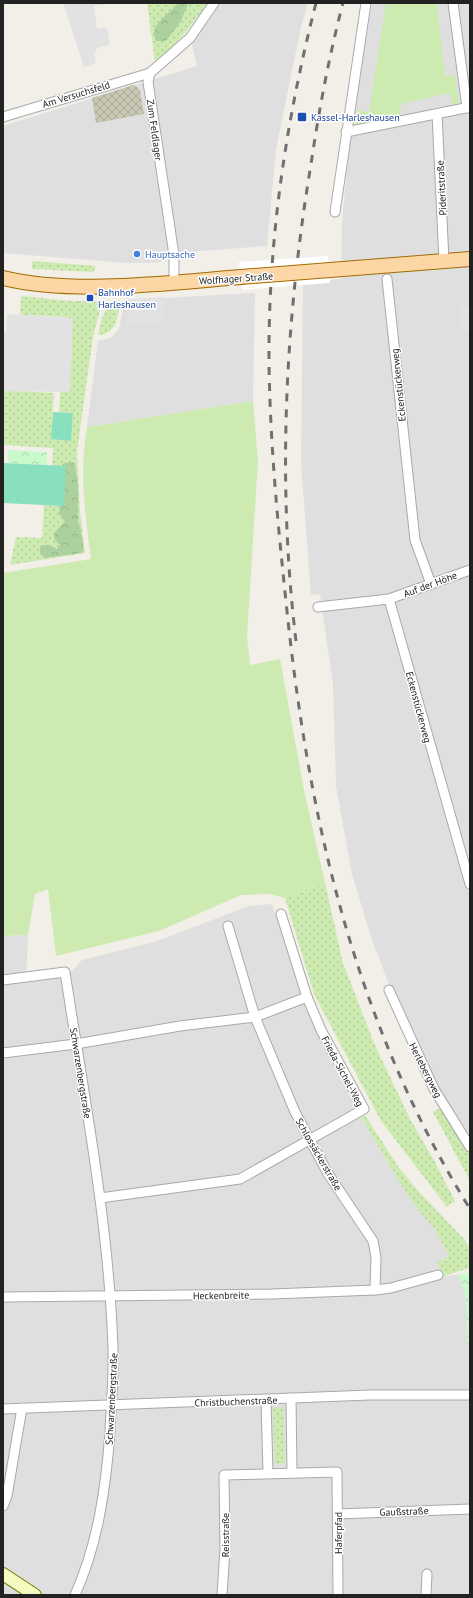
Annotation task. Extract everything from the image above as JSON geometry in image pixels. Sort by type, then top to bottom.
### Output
[{"type":"main road","name":"Wolfhager Straße","points":[[3,278],[59,286],[174,282],[470,259]]},
{"type":"main road","points":[[3,1574],[35,1595]]},
{"type":"street","points":[[150,73],[190,38],[214,3]]},
{"type":"street","points":[[335,212],[366,3]]},
{"type":"street","points":[[346,132],[468,108],[453,3]]},
{"type":"street","name":"Am Versuchsfeld","points":[[3,117],[150,73]]},
{"type":"street","name":"Zum Feldlager","points":[[150,73],[148,82],[175,266],[174,282]]},
{"type":"street","name":"Pideritstraße","points":[[437,114],[444,261]]},
{"type":"street","name":"Eckenstückerweg","points":[[387,279],[415,540],[431,584]]},
{"type":"street","name":"Auf der Höhe","points":[[389,599],[470,570]]},
{"type":"street","points":[[318,607],[389,599]]},
{"type":"street","name":"Eckenstückerweg","points":[[389,599],[470,884]]},
{"type":"street","name":"Frieda-Sichel-Weg","points":[[281,914],[307,997],[321,1030],[364,1109],[309,1139]]},
{"type":"street","name":"Schlossäckerstraße","points":[[228,926],[235,955],[255,1017],[295,1112],[327,1172],[373,1241],[376,1257],[375,1290]]},
{"type":"street","name":"Schwarzenbergstraße","points":[[3,980],[65,972],[100,1198],[111,1296],[114,1351],[112,1406],[108,1461],[99,1519],[86,1571],[75,1595]]},
{"type":"street","name":"Herlebergweg","points":[[389,990],[434,1089],[470,1147]]},
{"type":"street","points":[[3,1053],[76,1044],[180,1026],[255,1017],[307,997]]},
{"type":"street","points":[[100,1198],[240,1179],[309,1139]]},
{"type":"street","name":"Heckenbreite","points":[[3,1297],[272,1294],[375,1290],[391,1288],[438,1276]]},
{"type":"street","name":"Christbuchenstraße","points":[[3,1409],[370,1395],[470,1395]]},
{"type":"street","points":[[266,1400],[268,1473],[292,1473],[290,1398]]},
{"type":"street","points":[[3,1506],[7,1496],[22,1408]]},
{"type":"street","name":"Haferpfad","points":[[292,1473],[337,1472],[338,1595]]},
{"type":"street","name":"Reisstraße","points":[[222,1595],[225,1549],[224,1475],[268,1473]]},
{"type":"street","name":"Gaußstraße","points":[[338,1514],[470,1509]]},
{"type":"street","points":[[426,1595],[427,1574]]},
{"type":"shaded area","points":[[63,3],[113,3],[94,6],[97,28],[107,27],[110,45],[97,48],[94,55],[96,63],[84,67]]},
{"type":"shaded area","points":[[221,3],[308,3],[301,27],[276,149],[267,246],[165,254],[166,262],[126,263],[3,253],[3,126],[197,66],[192,44]]},
{"type":"shaded area","points":[[372,3],[470,3],[470,1140],[438,1092],[395,1000],[372,940],[352,874],[336,786],[333,684],[320,594],[311,595],[301,463],[303,282],[341,279],[342,222],[351,125]]},
{"type":"shaded area","points":[[133,85],[140,91],[144,114],[96,123],[92,98]]},
{"type":"shaded area","points":[[255,293],[253,401],[87,427],[98,341],[111,338],[119,329],[125,300]]},
{"type":"shaded area","points":[[164,297],[162,325],[127,324],[128,299]]},
{"type":"shaded area","points":[[470,307],[470,331],[461,331],[460,308]]},
{"type":"shaded area","points":[[7,314],[73,318],[70,392],[3,391],[3,332],[6,332]]},
{"type":"shaded area","points":[[272,904],[302,999],[361,1117],[403,1188],[420,1212],[435,1228],[449,1256],[437,1262],[443,1276],[470,1274],[470,1595],[3,1595],[3,936],[28,935],[26,980],[70,973],[82,960],[157,941],[249,906]]},
{"type":"green space","points":[[147,3],[207,3],[184,34],[155,62]]},
{"type":"green space","points":[[178,3],[188,3],[181,21],[166,41],[156,41],[154,35],[157,25]]},
{"type":"green space","points":[[386,3],[437,3],[445,76],[455,75],[459,104],[453,105],[450,93],[401,104],[400,117],[357,126],[355,124],[357,110],[369,112]]},
{"type":"green space","points":[[32,261],[96,266],[93,272],[32,269]]},
{"type":"green space","points":[[21,296],[70,301],[102,301],[93,337],[77,451],[80,510],[85,553],[10,565],[16,537],[42,538],[44,505],[64,506],[66,466],[52,466],[53,448],[3,445],[3,391],[13,383],[18,391],[54,393],[51,439],[71,440],[73,413],[59,412],[64,317],[28,315],[28,324],[20,320]]},
{"type":"green space","points":[[120,302],[117,319],[113,328],[109,332],[98,335],[106,310],[114,304]]},
{"type":"green space","points":[[253,401],[258,461],[247,636],[250,665],[280,659],[304,790],[325,883],[285,898],[270,894],[241,895],[159,931],[56,956],[48,889],[35,894],[28,935],[3,936],[3,573],[91,559],[85,510],[83,476],[83,460],[87,427]]},
{"type":"green space","points":[[53,412],[73,413],[71,441],[51,439]]},
{"type":"green space","points":[[8,450],[47,452],[47,465],[8,463]]},
{"type":"green space","points":[[70,462],[75,463],[78,487],[78,521],[84,550],[82,553],[45,558],[40,554],[40,547],[46,545],[57,549],[60,545],[54,539],[55,532],[65,521],[59,514],[62,464]]},
{"type":"green space","points":[[3,463],[66,466],[64,506],[3,503]]},
{"type":"green space","points":[[325,883],[343,963],[374,1043],[410,1119],[455,1201],[447,1207],[381,1121],[314,994],[285,898]]},
{"type":"green space","points":[[440,1108],[470,1151],[470,1181],[433,1112]]},
{"type":"green space","points":[[365,1115],[397,1165],[420,1193],[464,1239],[470,1248],[470,1268],[443,1276],[437,1262],[449,1256],[435,1229],[420,1212],[403,1188],[361,1117]]},
{"type":"green space","points":[[470,1272],[470,1341],[467,1341],[466,1299],[459,1275]]},
{"type":"green space","points":[[283,1407],[285,1463],[275,1464],[273,1408]]},
{"type":"pier","points":[[328,256],[330,283],[242,290],[239,262]]},
{"type":"railway","points":[[316,3],[296,91],[281,181],[272,271],[270,316],[269,362],[274,477],[294,674],[322,834],[342,912],[365,988],[394,1063],[429,1137],[470,1209]]},
{"type":"railway","points":[[296,641],[290,582],[287,522],[286,462],[290,342],[302,223],[314,144],[329,63],[343,3]]},
{"type":"place","name":"Kassel-Harleshausen","points":[[302,117]]},
{"type":"place","name":"Hauptsache","points":[[137,254]]},
{"type":"place","name":"Bahnhof Harleshausen","points":[[90,298]]}]
